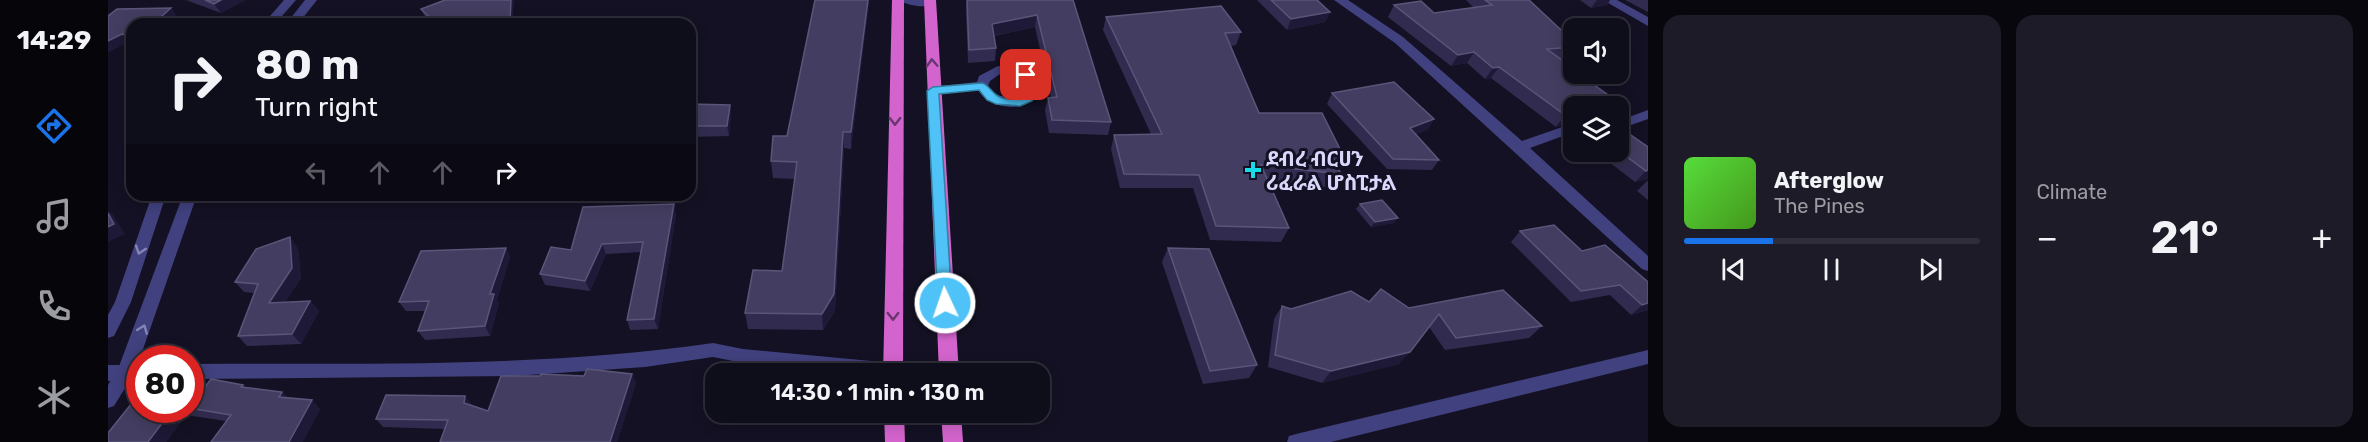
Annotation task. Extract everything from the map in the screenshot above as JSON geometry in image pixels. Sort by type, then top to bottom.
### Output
[{"type":"highway","points":[[893,363],[898,0]]},
{"type":"highway","points":[[930,1],[948,363]]},
{"type":"highway","points":[[894,423],[895,442]]},
{"type":"highway","points":[[952,423],[953,442]]},
{"type":"street","points":[[274,18],[290,0]]},
{"type":"street","points":[[297,18],[311,0]]},
{"type":"street","points":[[905,0],[930,1]]},
{"type":"street","points":[[1340,0],[1399,40],[1520,147],[1648,266]]},
{"type":"street","points":[[1609,0],[1648,22]]},
{"type":"street","points":[[933,91],[982,86]]},
{"type":"street","points":[[1629,121],[1648,114]]},
{"type":"street","points":[[1520,147],[1563,132]]},
{"type":"street","points":[[108,331],[123,302],[157,201]]},
{"type":"street","points":[[108,400],[124,372],[188,201]]},
{"type":"street","points":[[204,372],[514,369],[645,360],[713,350],[743,356],[809,363]]},
{"type":"street","points":[[1296,442],[1648,357]]},
{"type":"building","points":[[205,0],[221,0],[214,4]]},
{"type":"building","points":[[445,0],[511,0],[510,18],[430,18],[421,9]]},
{"type":"building","points":[[815,0],[868,0],[851,132],[843,132],[834,294],[822,314],[745,313],[753,270],[782,271],[797,162],[771,161],[773,136],[787,136]]},
{"type":"building","points":[[967,0],[1073,0],[1111,122],[1052,120],[1048,98],[1057,97],[1037,15],[992,24],[996,48],[969,50]]},
{"type":"building","points":[[1271,0],[1317,0],[1330,12],[1291,19]]},
{"type":"building","points":[[1485,0],[1529,0],[1563,32],[1563,48],[1547,49],[1563,61],[1563,84],[1593,84],[1609,96],[1563,96],[1563,114],[1499,67],[1493,68],[1474,52],[1458,55],[1394,5],[1421,1],[1434,13],[1492,5]]},
{"type":"building","points":[[1221,6],[1241,32],[1225,33],[1259,113],[1322,113],[1343,155],[1332,155],[1341,174],[1261,165],[1289,228],[1216,226],[1199,175],[1124,174],[1114,135],[1162,134],[1106,17]]},
{"type":"building","points":[[171,8],[160,18],[126,18],[126,34],[108,41],[108,16],[117,9]]},
{"type":"building","points":[[1394,82],[1434,119],[1410,128],[1439,160],[1393,159],[1332,93]]},
{"type":"building","points":[[696,104],[730,105],[727,126],[696,126]]},
{"type":"building","points":[[1629,134],[1648,147],[1648,170],[1646,171],[1629,158]]},
{"type":"building","points":[[1382,200],[1398,218],[1375,222],[1360,204]]},
{"type":"building","points":[[674,204],[654,319],[627,320],[643,242],[602,244],[585,281],[540,274],[551,247],[571,250],[583,207]]},
{"type":"building","points":[[108,213],[114,224],[108,227]]},
{"type":"building","points":[[1554,225],[1582,251],[1605,245],[1648,282],[1648,303],[1642,305],[1620,285],[1581,291],[1520,231]]},
{"type":"building","points":[[290,237],[292,268],[269,303],[310,301],[292,334],[238,336],[258,284],[235,282],[256,249]]},
{"type":"building","points":[[506,248],[490,294],[494,294],[485,326],[418,331],[429,301],[399,302],[421,251]]},
{"type":"building","points":[[1168,248],[1209,249],[1257,365],[1210,371]]},
{"type":"building","points":[[1381,289],[1409,308],[1503,290],[1542,326],[1456,338],[1439,314],[1410,352],[1331,371],[1275,355],[1282,306],[1291,309],[1351,291],[1369,302]]},
{"type":"building","points":[[587,369],[632,374],[610,442],[440,442],[448,420],[376,419],[386,395],[465,396],[464,403],[488,411],[501,376],[540,376],[541,374],[584,376]]},
{"type":"building","points":[[211,379],[243,385],[241,387],[282,392],[279,397],[312,400],[289,442],[211,442],[231,415],[204,410],[205,387]]},
{"type":"building","points":[[126,410],[126,423],[162,423],[148,442],[108,442],[108,433]]},
{"type":"place","name":"ደብረ ብርሀን ሪፈራል ሆስፒታል","points":[[1253,170]]},
{"type":"route","points":[[945,303],[933,91],[982,86],[991,98],[1000,102],[1020,102],[1028,98],[1035,87],[1026,75]]}]
